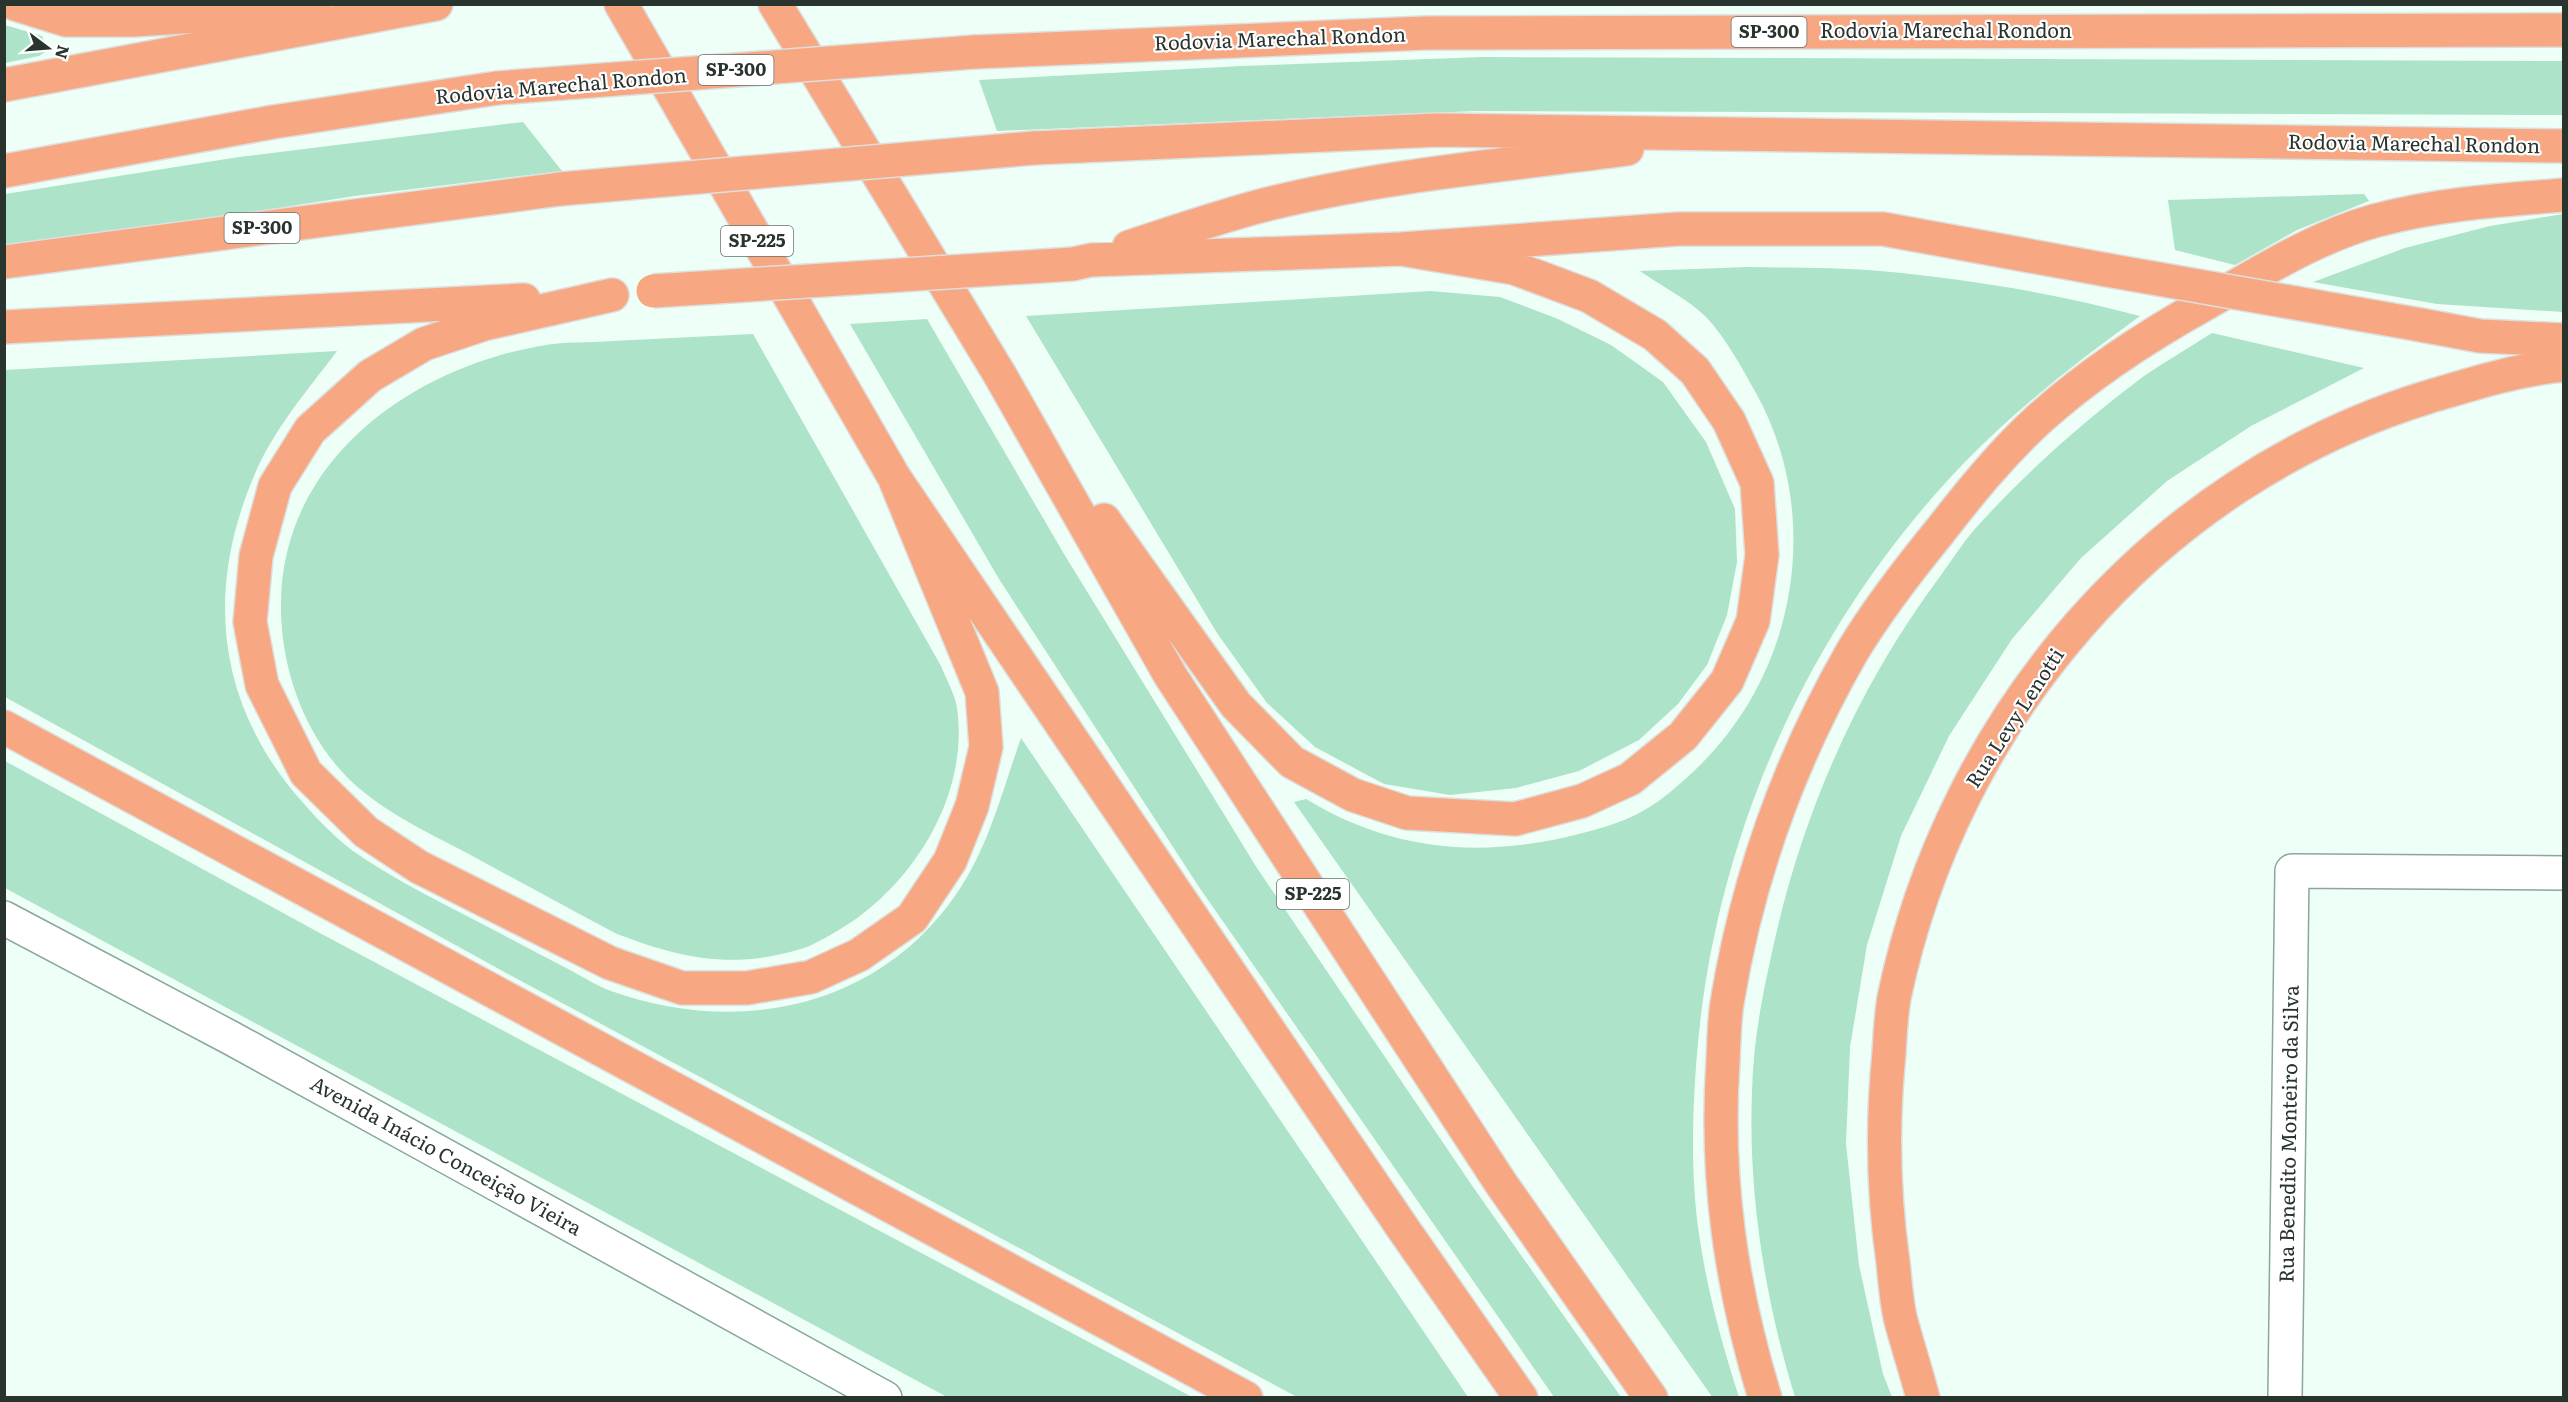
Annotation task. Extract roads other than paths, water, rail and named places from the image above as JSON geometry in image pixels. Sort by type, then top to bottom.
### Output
[{"type":"highway","points":[[15,4],[66,20],[111,20],[394,4]]},
{"type":"highway","points":[[4,85],[436,4]]},
{"type":"highway","name":"SP-225","points":[[621,4],[894,477],[1395,1217],[1521,1398]]},
{"type":"highway","name":"SP-225","points":[[775,4],[1000,375],[1170,675],[1500,1182],[1651,1398]]},
{"type":"highway","name":"Rodovia Marechal Rondon","points":[[4,171],[273,122],[497,88],[974,51],[1426,33],[2564,30]]},
{"type":"highway","name":"Rodovia Marechal Rondon","points":[[4,262],[560,189],[1034,148],[1437,130],[2564,146]]},
{"type":"highway","points":[[1082,262],[1268,204],[1372,183],[1748,133]]},
{"type":"highway","points":[[1765,1398],[1748,1341],[1728,1249],[1720,1144],[1727,1005],[1748,909],[1776,811],[1804,744],[1854,650],[1918,559],[1988,471],[2038,420],[2084,382],[2147,336],[2303,249],[2371,222],[2458,203],[2564,195]]},
{"type":"highway","points":[[4,327],[612,295],[1082,262],[1401,249],[1678,229],[1883,229],[2480,336],[2564,340]]},
{"type":"highway","points":[[1000,375],[1236,705],[1293,762],[1353,795],[1407,813],[1515,819],[1582,801],[1630,779],[1683,736],[1727,681],[1753,621],[1762,555],[1757,483],[1724,413],[1695,371],[1655,335],[1589,296],[1514,268],[1401,249]]},
{"type":"highway","points":[[612,295],[484,324],[424,344],[370,376],[310,430],[275,486],[256,556],[250,622],[262,685],[306,772],[366,832],[419,867],[610,963],[682,988],[747,988],[811,977],[859,955],[912,918],[950,861],[972,806],[986,747],[982,692],[894,477]]},
{"type":"highway","name":"Rua Levy Lenotti","points":[[1923,1398],[1900,1314],[1886,1212],[1883,1110],[1894,999],[1928,877],[1977,768],[2048,660],[2130,569],[2211,503],[2319,438],[2393,408],[2477,382],[2564,365]]},
{"type":"highway","points":[[4,726],[1246,1398]]},
{"type":"street","name":"Rua Benedito Monteiro da Silva","points":[[2285,1398],[2292,871],[2564,873]]},
{"type":"street","name":"Avenida Inácio Conceição Vieira","points":[[4,918],[231,1038],[885,1398]]}]
